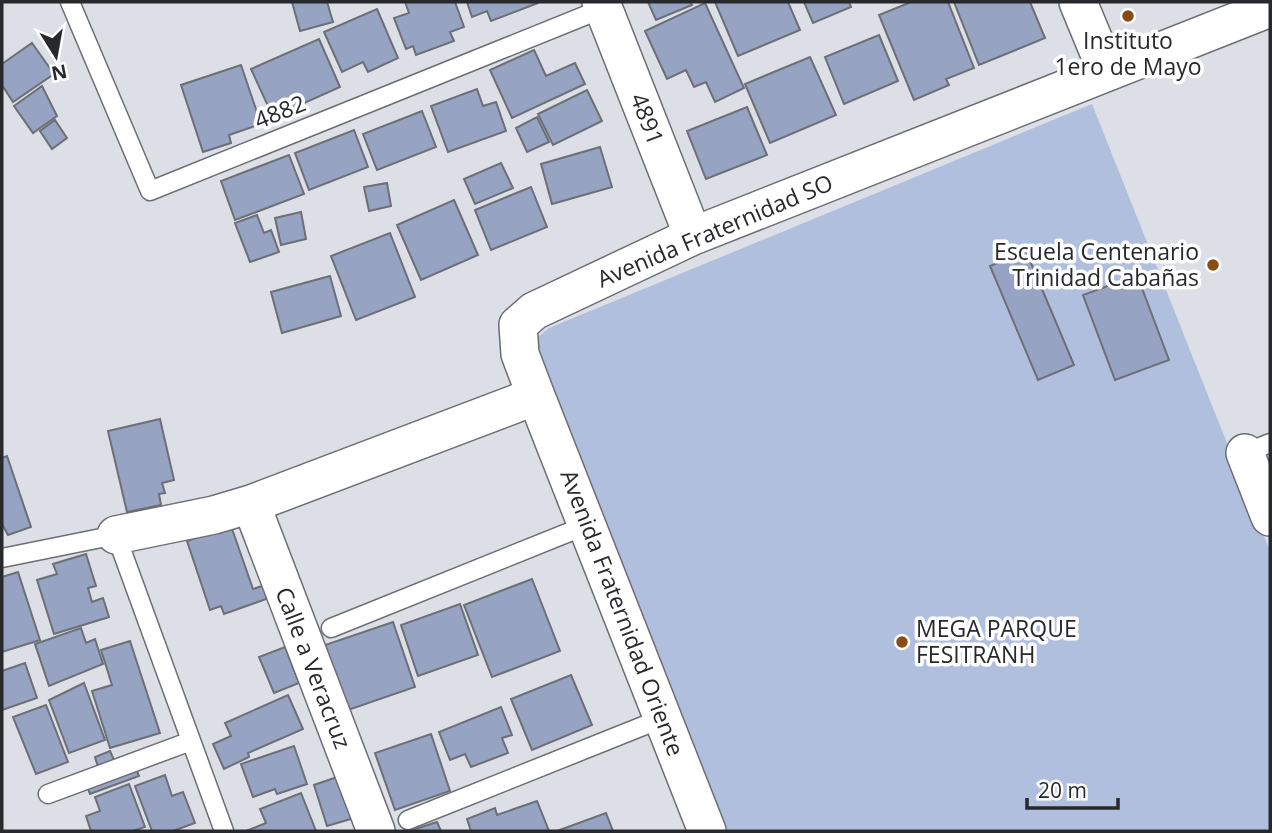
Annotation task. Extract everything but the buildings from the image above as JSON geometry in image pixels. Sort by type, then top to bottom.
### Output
[{"type":"street","points":[[1078,2],[1107,72]]},
{"type":"street","name":"4891","points":[[608,4],[693,236]]},
{"type":"street","name":"Avenida Fraternidad SO","points":[[536,396],[520,354],[519,325],[534,311],[693,236],[1270,8]]},
{"type":"street","points":[[116,535],[214,515],[251,504],[536,396]]},
{"type":"street","name":"Avenida Fraternidad Oriente","points":[[536,396],[707,831]]},
{"type":"street","points":[[1258,448],[1270,517]]},
{"type":"street","name":"Calle a Veracruz","points":[[251,504],[392,826]]},
{"type":"lane","name":"4882","points":[[70,2],[150,191],[608,4]]},
{"type":"lane","points":[[331,628],[587,525]]},
{"type":"lane","points":[[2,558],[116,535],[224,831]]},
{"type":"lane","points":[[392,826],[663,718]]},
{"type":"lane","points":[[48,794],[191,741]]},
{"type":"shaded area","points":[[1092,104],[1270,551],[1270,828],[1262,831],[724,831],[539,356],[539,336],[549,328]]},
{"type":"place","name":"Instituto 1ero de Mayo","points":[[1128,16]]},
{"type":"place","name":"Escuela Centenario Trinidad Cabañas","points":[[1213,265]]},
{"type":"place","name":"MEGA PARQUE FESITRANH","points":[[902,642]]}]
